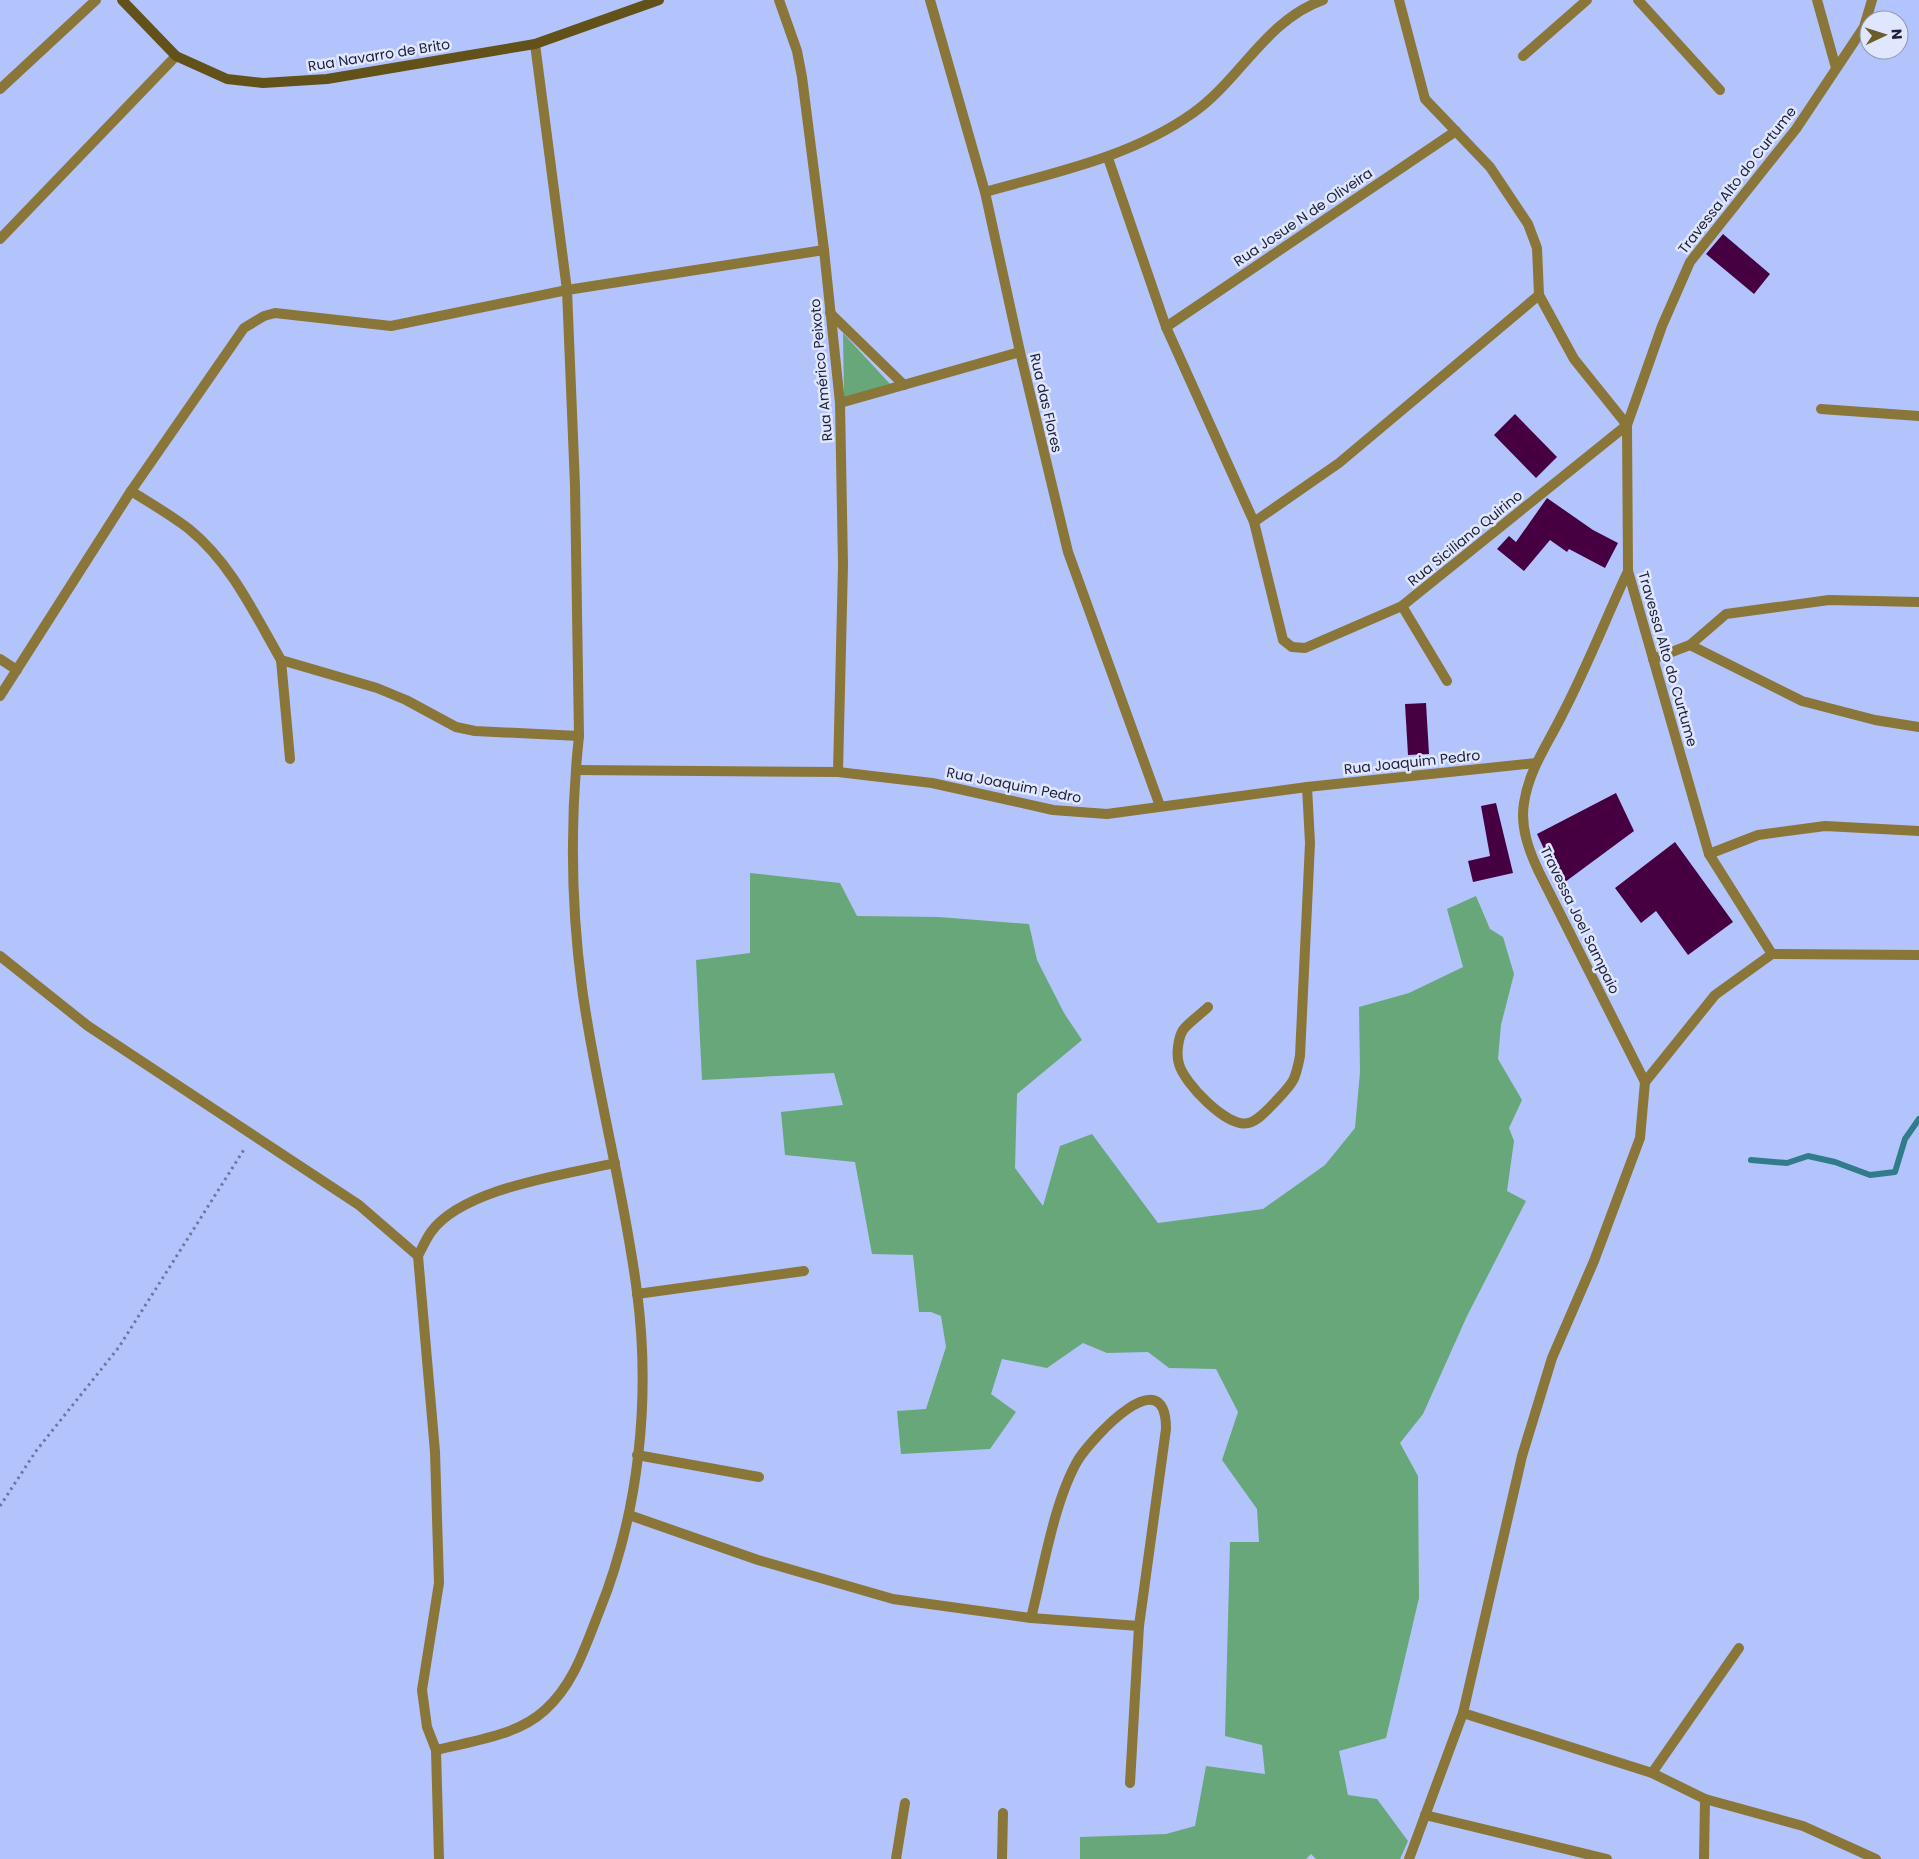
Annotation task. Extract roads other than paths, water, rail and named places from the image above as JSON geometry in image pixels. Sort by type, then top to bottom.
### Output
[{"type":"main road","name":"Rua Navarro de Brito","points":[[122,0],[176,56],[227,79],[263,83],[328,79],[535,44],[660,0]]},
{"type":"street","points":[[0,89],[96,0]]},
{"type":"street","name":"Rua Américo Peixoto","points":[[779,0],[797,51],[802,77],[824,250],[840,403],[843,565],[838,772]]},
{"type":"street","name":"Rua das Flores","points":[[930,0],[985,192],[1020,352],[1068,552],[1160,806]]},
{"type":"street","points":[[985,192],[1108,158],[1174,125],[1194,112],[1281,25],[1303,7],[1323,0]]},
{"type":"street","points":[[1399,0],[1425,99],[1490,167],[1528,224],[1537,248],[1539,295],[1574,359],[1627,425]]},
{"type":"street","points":[[1523,56],[1587,0]]},
{"type":"street","points":[[1638,0],[1720,90]]},
{"type":"street","points":[[1817,0],[1836,68]]},
{"type":"street","name":"Travessa Alto do Curtume","points":[[1772,954],[1709,854],[1628,571],[1627,425],[1662,326],[1690,262],[1796,129],[1864,27],[1872,0]]},
{"type":"street","points":[[436,1750],[515,1730],[545,1710],[574,1676],[606,1594],[630,1514],[642,1391],[637,1294],[583,991],[573,911],[576,770],[579,736],[575,486],[566,290],[535,44]]},
{"type":"street","points":[[0,239],[176,56]]},
{"type":"street","name":"Rua Josue N de Oliveira","points":[[1166,326],[1456,131]]},
{"type":"street","points":[[1108,158],[1166,326],[1254,522],[1340,463],[1539,295]]},
{"type":"street","points":[[0,696],[131,491],[244,328],[264,316],[275,313],[391,326],[566,290],[824,250]]},
{"type":"street","points":[[830,313],[904,385]]},
{"type":"street","points":[[840,403],[1020,352]]},
{"type":"street","points":[[1821,409],[1919,416]]},
{"type":"street","name":"Rua Siciliano Quirino","points":[[1254,522],[1282,640],[1292,648],[1305,648],[1402,606],[1627,425]]},
{"type":"street","points":[[131,491],[188,528],[211,550],[237,582],[281,660],[290,759]]},
{"type":"street","name":"Travessa Joel Sampaio","points":[[1628,571],[1564,712],[1536,763],[1524,803],[1524,830],[1530,851],[1645,1082]]},
{"type":"street","points":[[1653,659],[1690,645],[1726,614],[1828,600],[1919,602]]},
{"type":"street","points":[[1402,606],[1447,680]]},
{"type":"street","points":[[1690,645],[1802,701],[1875,720],[1919,727]]},
{"type":"street","points":[[0,659],[18,670]]},
{"type":"street","points":[[281,660],[377,688],[406,700],[456,727],[475,731],[579,736]]},
{"type":"street","name":"Rua Joaquim Pedro","points":[[576,770],[838,772],[932,784],[1068,811],[1107,814],[1307,787],[1536,763]]},
{"type":"street","points":[[1208,1007],[1183,1030],[1178,1046],[1178,1064],[1194,1089],[1228,1120],[1240,1124],[1250,1123],[1264,1112],[1295,1079],[1300,1056],[1310,843],[1307,787]]},
{"type":"street","points":[[1709,854],[1758,835],[1825,826],[1919,831]]},
{"type":"street","points":[[1409,1859],[1463,1713],[1522,1456],[1552,1358],[1594,1261],[1640,1138],[1645,1082],[1715,995],[1772,954],[1919,954]]},
{"type":"street","points":[[0,956],[88,1026],[359,1205],[418,1256]]},
{"type":"street","points":[[439,1859],[436,1750],[427,1727],[422,1690],[439,1583],[435,1452],[418,1256],[431,1231],[461,1206],[499,1190],[615,1163]]},
{"type":"street","points":[[637,1294],[804,1271]]},
{"type":"street","points":[[1032,1618],[1064,1490],[1078,1460],[1094,1438],[1127,1408],[1138,1401],[1148,1399],[1158,1402],[1164,1410],[1166,1429],[1139,1626],[1130,1783]]},
{"type":"street","points":[[637,1455],[759,1477]]},
{"type":"street","points":[[630,1514],[758,1560],[893,1599],[1032,1618],[1139,1626]]},
{"type":"street","points":[[1652,1773],[1739,1648]]},
{"type":"street","points":[[1463,1713],[1652,1773],[1705,1798],[1803,1826],[1876,1859]]},
{"type":"street","points":[[1704,1859],[1705,1798]]},
{"type":"street","points":[[896,1859],[905,1803]]},
{"type":"street","points":[[1002,1859],[1003,1813]]},
{"type":"street","points":[[1425,1815],[1607,1859]]},
{"type":"waterway","points":[[1751,1160],[1787,1163],[1808,1156],[1835,1162],[1870,1175],[1895,1172],[1905,1139],[1919,1119]]}]
